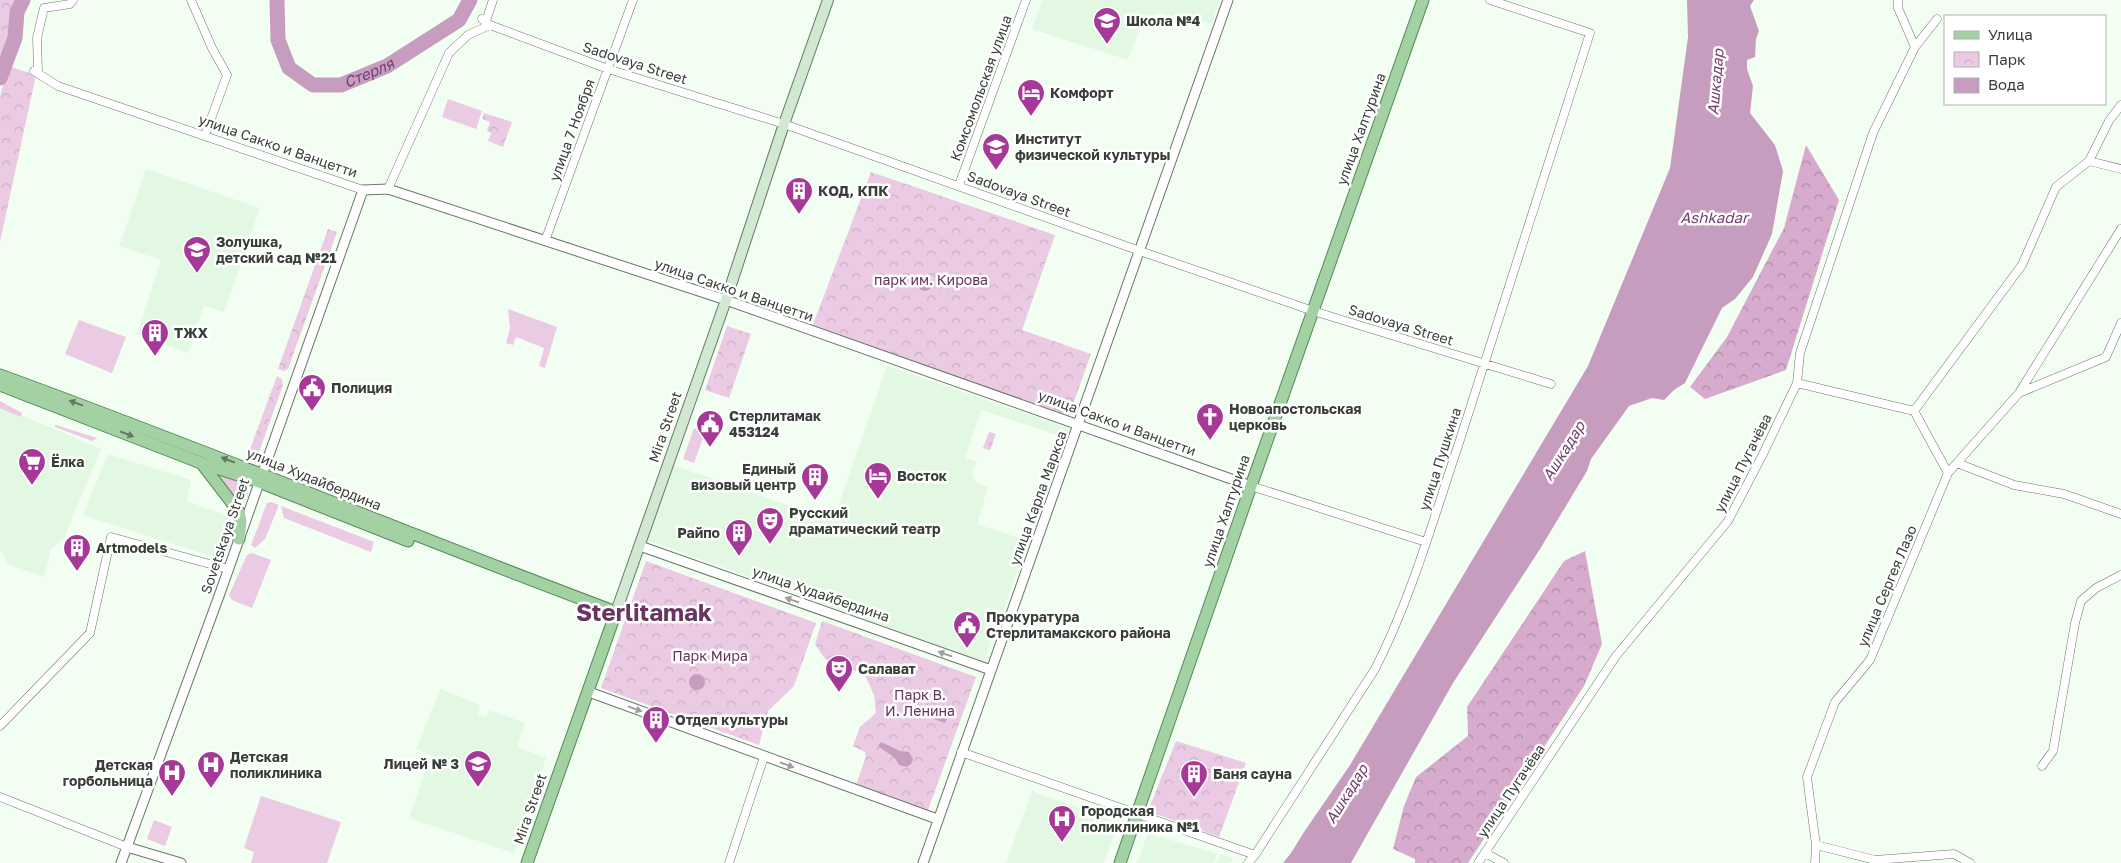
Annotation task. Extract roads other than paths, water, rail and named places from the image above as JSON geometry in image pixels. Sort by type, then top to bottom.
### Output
[{"type":"main road","name":"Mira Street","points":[[527,863],[726,300],[784,124],[828,0]]},
{"type":"main road","name":"улица Халтурина","points":[[1120,863],[1250,486],[1423,0]]},
{"type":"main road","name":"улица Худайбердина","points":[[0,375],[112,416],[260,478],[419,537],[615,616]]},
{"type":"main road","name":"улица Худайбердина","points":[[0,385],[201,463],[260,478]]},
{"type":"main road","points":[[201,463],[239,512],[241,521],[239,538]]},
{"type":"street","name":"улица Сакко и Ванцетти","points":[[74,0],[70,4],[44,8],[37,38],[36,72],[58,86],[364,190],[388,189],[726,300],[1250,486],[1426,542]]},
{"type":"street","points":[[191,0],[212,48],[227,75],[204,135]]},
{"type":"street","points":[[388,189],[449,53],[468,35],[486,22],[493,0]]},
{"type":"street","name":"улица 7 Ноября","points":[[545,241],[633,0]]},
{"type":"street","name":"Комсомольская улица","points":[[959,186],[1026,0]]},
{"type":"street","name":"улица Карла Маркса","points":[[923,863],[1228,0]]},
{"type":"street","name":"улица Пушкина","points":[[1248,863],[1375,669],[1388,643],[1426,542],[1485,364],[1590,33],[1490,0]]},
{"type":"street","points":[[1898,0],[1898,8],[1915,47]]},
{"type":"street","name":"улица Пугачёва","points":[[1478,863],[1616,656],[1728,521],[1762,456],[1796,383],[1800,353],[1873,133],[1915,47],[1937,19]]},
{"type":"street","name":"Sadovaya Street","points":[[486,22],[608,69],[784,124],[1313,311],[1551,384]]},
{"type":"street","points":[[1914,411],[2022,265],[2056,187],[2089,162],[2110,121],[2121,105]]},
{"type":"street","points":[[2089,162],[2121,169]]},
{"type":"street","name":"Sovetskaya Street","points":[[121,863],[364,190]]},
{"type":"street","name":"улица Сергея Лазо","points":[[1815,863],[1816,844],[1807,777],[1835,702],[1870,660],[1948,474],[2019,393],[2121,229]]},
{"type":"street","name":"улица Сергея Лазо","points":[[2019,393],[2106,357],[2121,323]]},
{"type":"street","points":[[2112,343],[2121,345]]},
{"type":"street","points":[[1796,383],[1914,411],[1948,474]]},
{"type":"street","points":[[1957,463],[2014,485],[2064,494],[2121,514]]},
{"type":"street","points":[[0,726],[90,633],[111,537],[228,569]]},
{"type":"street","name":"улица Худайбердина","points":[[640,546],[991,670]]},
{"type":"street","points":[[2042,766],[2053,750],[2075,623],[2081,601],[2096,588],[2121,575]]},
{"type":"street","points":[[589,692],[937,819]]},
{"type":"street","points":[[961,752],[1255,855]]},
{"type":"street","points":[[729,863],[764,757]]},
{"type":"street","points":[[0,797],[127,847],[181,863]]},
{"type":"street","points":[[1816,844],[1875,860],[1954,854],[1970,863]]},
{"type":"street","points":[[1485,853],[1504,863]]},
{"type":"water","name":"Ashkadar","points":[[1687,0],[1754,0],[1750,6],[1759,31],[1756,39],[1755,57],[1747,60],[1747,69],[1753,86],[1750,113],[1775,145],[1783,171],[1772,234],[1753,277],[1735,299],[1722,308],[1685,383],[1664,400],[1652,398],[1629,406],[1591,459],[1587,471],[1540,549],[1453,683],[1351,863],[1283,863],[1350,765],[1588,366],[1670,168],[1688,37]]},
{"type":"water","points":[[925,277],[930,279],[932,284],[930,289],[925,291],[920,289],[918,284],[920,279]]},
{"type":"water","points":[[697,674],[705,682],[697,690],[689,682]]},
{"type":"water","points":[[939,708],[950,712],[945,723],[934,719]]},
{"type":"water","points":[[881,742],[900,751],[909,752],[913,759],[911,764],[907,767],[899,765],[895,758],[878,746]]},
{"type":"waterway","name":"Стерля","points":[[0,78],[15,38],[17,12],[23,0]]},
{"type":"waterway","name":"Стерля","points":[[277,0],[278,40],[289,68],[313,85],[341,85],[387,66],[459,20],[470,0]]},
{"type":"place","name":"Школа №4","points":[[1107,45]]},
{"type":"place","name":"Комфорт","points":[[1031,117]]},
{"type":"place","name":"Институт физической культуры","points":[[996,171]]},
{"type":"place","name":"КОД, КПК","points":[[799,215]]},
{"type":"place","name":"Золушка, детский сад №21","points":[[197,274]]},
{"type":"place","name":"ТЖХ","points":[[155,357]]},
{"type":"place","name":"Полиция","points":[[312,412]]},
{"type":"place","name":"Новоапостольская церковь","points":[[1210,441]]},
{"type":"place","name":"Стерлитамак 453124","points":[[710,448]]},
{"type":"place","name":"Ёлка","points":[[32,486]]},
{"type":"place","name":"Восток","points":[[878,500]]},
{"type":"place","name":"Единый визовый центр","points":[[815,501]]},
{"type":"place","name":"Русский драматический театр","points":[[770,545]]},
{"type":"place","name":"Райпо","points":[[739,557]]},
{"type":"place","name":"Artmodels","points":[[77,572]]},
{"type":"place","name":"Прокуратура Стерлитамакского района","points":[[967,649]]},
{"type":"place","name":"Салават","points":[[839,693]]},
{"type":"place","name":"Отдел культуры","points":[[656,744]]},
{"type":"place","name":"Лицей № 3","points":[[478,788]]},
{"type":"place","name":"Детская поликлиника","points":[[211,789]]},
{"type":"place","name":"Детская горбольница","points":[[172,797]]},
{"type":"place","name":"Баня сауна","points":[[1194,798]]},
{"type":"place","name":"Городская поликлиника №1","points":[[1062,843]]},
{"type":"district","name":"Sterlitamak","points":[[644,613]]},
{"type":"water label","name":"Ашкадар","points":[[1716,82]]},
{"type":"water label","name":"Ашкадар","points":[[1564,451]]},
{"type":"water label","name":"Ашкадар","points":[[1347,794]]},
{"type":"park label","name":"парк им. Кирова","points":[[931,280]]},
{"type":"park label","name":"Парк Мира","points":[[710,656]]},
{"type":"park label","name":"Парк В. И. Ленина","points":[[920,704]]}]
